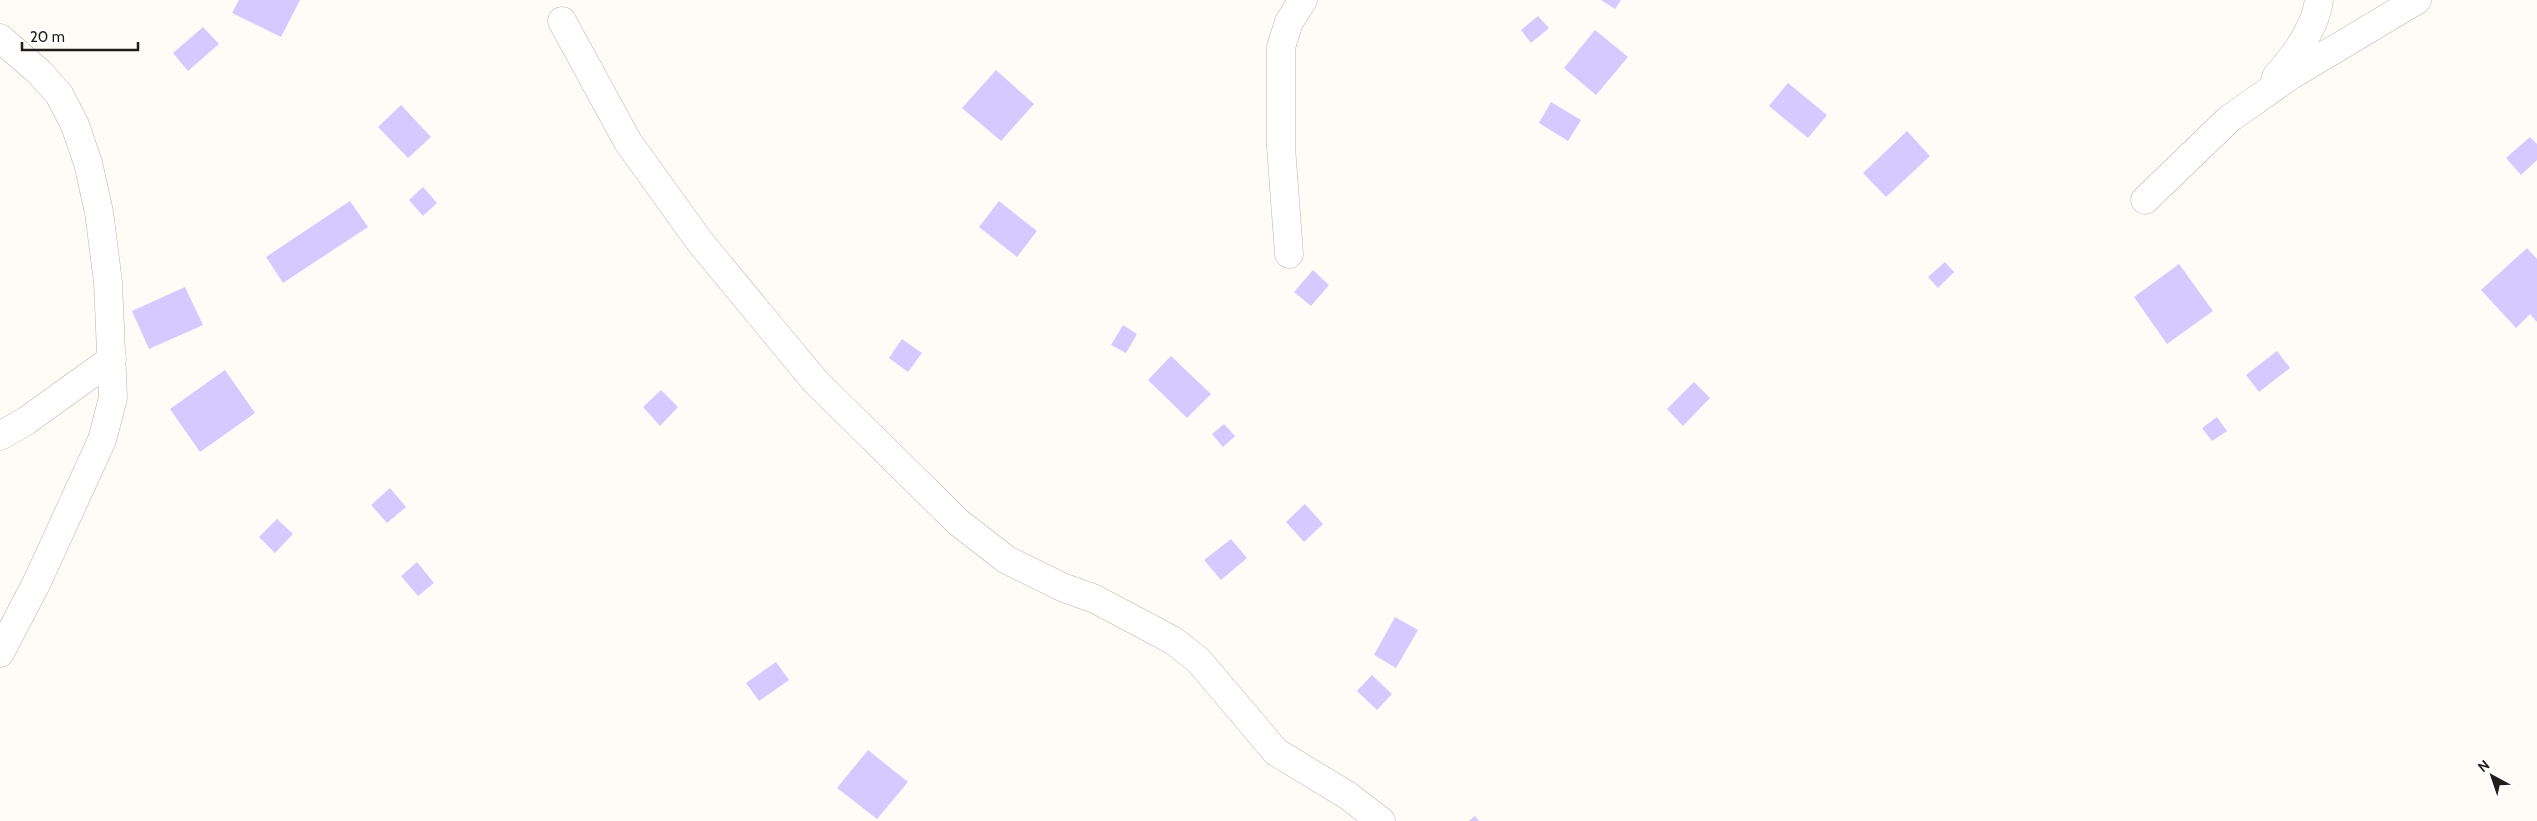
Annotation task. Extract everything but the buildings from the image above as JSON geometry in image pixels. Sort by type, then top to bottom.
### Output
[{"type":"street","points":[[1289,254],[1281,146],[1281,47],[1290,22],[1303,0]]},
{"type":"street","points":[[2255,100],[2295,56],[2318,11],[2319,0]]},
{"type":"street","points":[[2145,200],[2229,119],[2290,76],[2417,0]]},
{"type":"street","points":[[562,21],[628,142],[700,242],[815,381],[958,522],[1007,560],[1062,587],[1095,599],[1174,642],[1199,661],[1225,689],[1276,752],[1347,795],[1381,821]]},
{"type":"street","points":[[0,38],[39,72],[59,94],[75,125],[88,163],[99,212],[108,282],[113,398],[102,440],[37,582],[0,652]]},
{"type":"street","points":[[0,436],[26,421],[112,359]]}]
